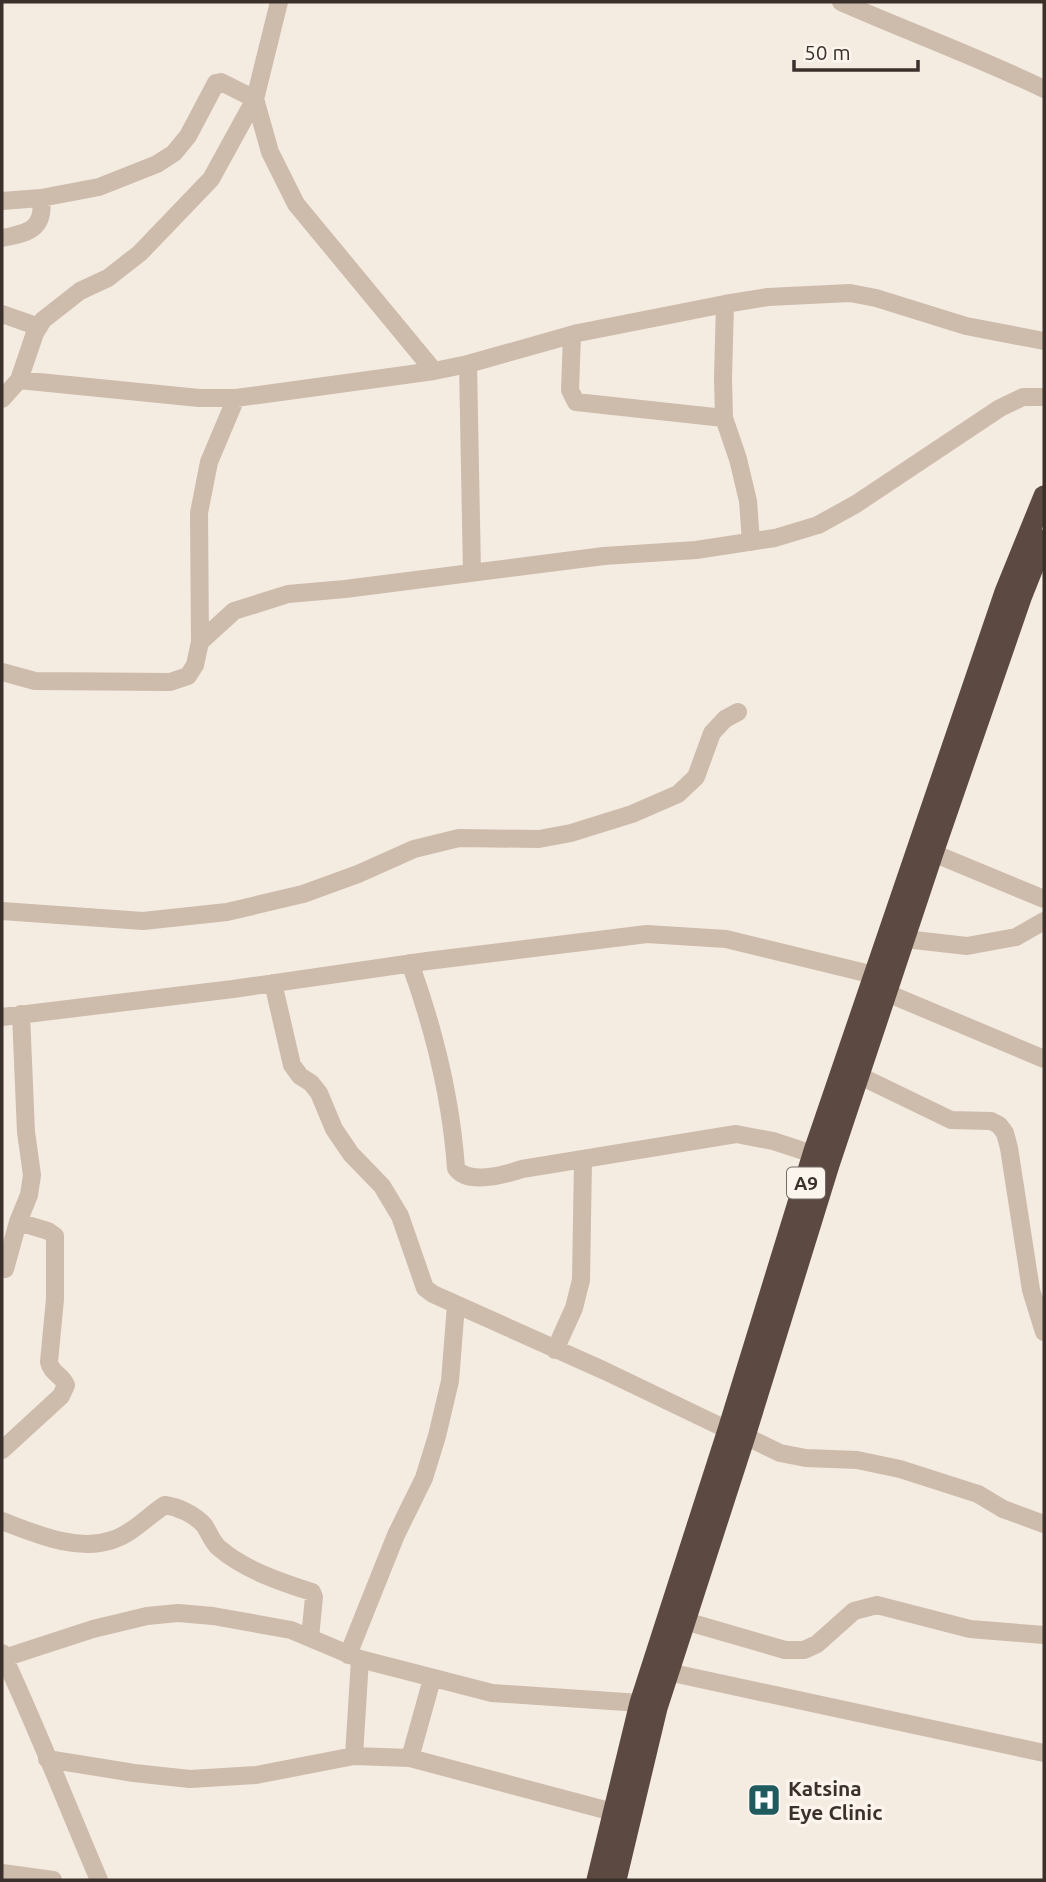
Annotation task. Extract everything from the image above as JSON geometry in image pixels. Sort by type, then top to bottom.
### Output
[{"type":"highway","name":"A9","points":[[597,1880],[640,1703],[720,1483],[860,1076],[933,853],[1044,496]]},
{"type":"highway","name":"A9","points":[[737,1433],[813,1154],[874,975],[1013,595],[1044,540]]},
{"type":"highway","name":"A9","points":[[616,1880],[668,1672],[685,1621],[720,1483]]},
{"type":"street","points":[[2,399],[19,380],[43,320],[80,291],[108,278],[162,232],[211,179],[255,99],[279,2]]},
{"type":"street","points":[[841,2],[916,35],[983,60],[1044,89]]},
{"type":"street","points":[[2,201],[41,198],[99,187],[157,164],[174,153],[188,136],[218,82],[255,99],[270,152],[296,204],[435,371]]},
{"type":"street","points":[[2,238],[27,233],[37,225],[43,212],[41,198]]},
{"type":"street","points":[[19,380],[200,398],[236,398],[468,365],[572,335],[725,304],[768,297],[849,293],[876,298],[966,326],[1044,341]]},
{"type":"street","points":[[725,304],[724,418],[748,501],[751,542]]},
{"type":"street","points":[[2,314],[39,327]]},
{"type":"street","points":[[572,335],[570,390],[576,402],[724,418]]},
{"type":"street","points":[[468,365],[472,573]]},
{"type":"street","points":[[200,642],[234,611],[288,594],[357,588],[604,556],[696,550],[775,538],[818,525],[856,504],[1000,408],[1024,397],[1044,397]]},
{"type":"street","points":[[2,672],[35,681],[170,681],[188,676],[195,666],[200,642],[199,513],[209,462],[236,398]]},
{"type":"street","points":[[2,911],[143,921],[226,912],[303,894],[358,874],[414,849],[459,838],[539,839],[571,832],[632,814],[678,794],[696,777],[712,733],[725,719],[738,712]]},
{"type":"street","points":[[933,853],[1044,899]]},
{"type":"street","points":[[905,939],[967,946],[1016,937],[1044,921]]},
{"type":"street","points":[[2,1017],[273,984],[410,963],[659,934],[726,939],[874,975]]},
{"type":"street","points":[[410,963],[436,1045],[451,1118],[456,1168],[460,1174],[467,1177],[494,1177],[522,1169],[736,1134],[773,1141],[813,1154]]},
{"type":"street","points":[[273,984],[292,1065],[319,1093],[334,1129],[345,1146],[382,1186],[400,1216],[425,1288],[456,1305],[780,1453],[806,1458],[857,1460],[900,1469],[978,1494],[1003,1509],[1044,1524]]},
{"type":"street","points":[[887,993],[1044,1059]]},
{"type":"street","points":[[5,1269],[18,1222],[29,1195],[32,1175],[26,1132],[22,1014]]},
{"type":"street","points":[[860,1076],[951,1119],[990,1121],[999,1125],[1005,1133],[1031,1290],[1044,1332]]},
{"type":"street","points":[[555,1350],[574,1308],[580,1280],[583,1160]]},
{"type":"street","points":[[2,1450],[61,1396],[66,1385],[50,1368],[49,1362],[55,1299],[55,1236],[51,1232],[18,1222]]},
{"type":"street","points":[[354,1756],[354,1657],[396,1535],[424,1478],[437,1436],[450,1381],[456,1305]]},
{"type":"street","points":[[2,1521],[50,1537],[95,1544],[116,1539],[165,1505],[175,1507],[203,1524],[216,1546],[236,1559],[280,1583],[312,1592],[314,1597],[310,1638]]},
{"type":"street","points":[[685,1621],[785,1650],[804,1650],[817,1644],[854,1611],[877,1605],[970,1629],[1044,1635]]},
{"type":"street","points":[[99,1880],[47,1759],[35,1724],[3,1656],[103,1626],[147,1616],[178,1613],[213,1616],[291,1630],[354,1657],[492,1693],[640,1703]]},
{"type":"street","points":[[668,1672],[1044,1753]]},
{"type":"street","points":[[410,1758],[432,1679]]},
{"type":"street","points":[[47,1759],[190,1779],[256,1774],[354,1756],[410,1758],[613,1812]]},
{"type":"street","points":[[2,1873],[53,1880]]},
{"type":"place","name":"Katsina Eye Clinic","points":[[764,1800]]}]
